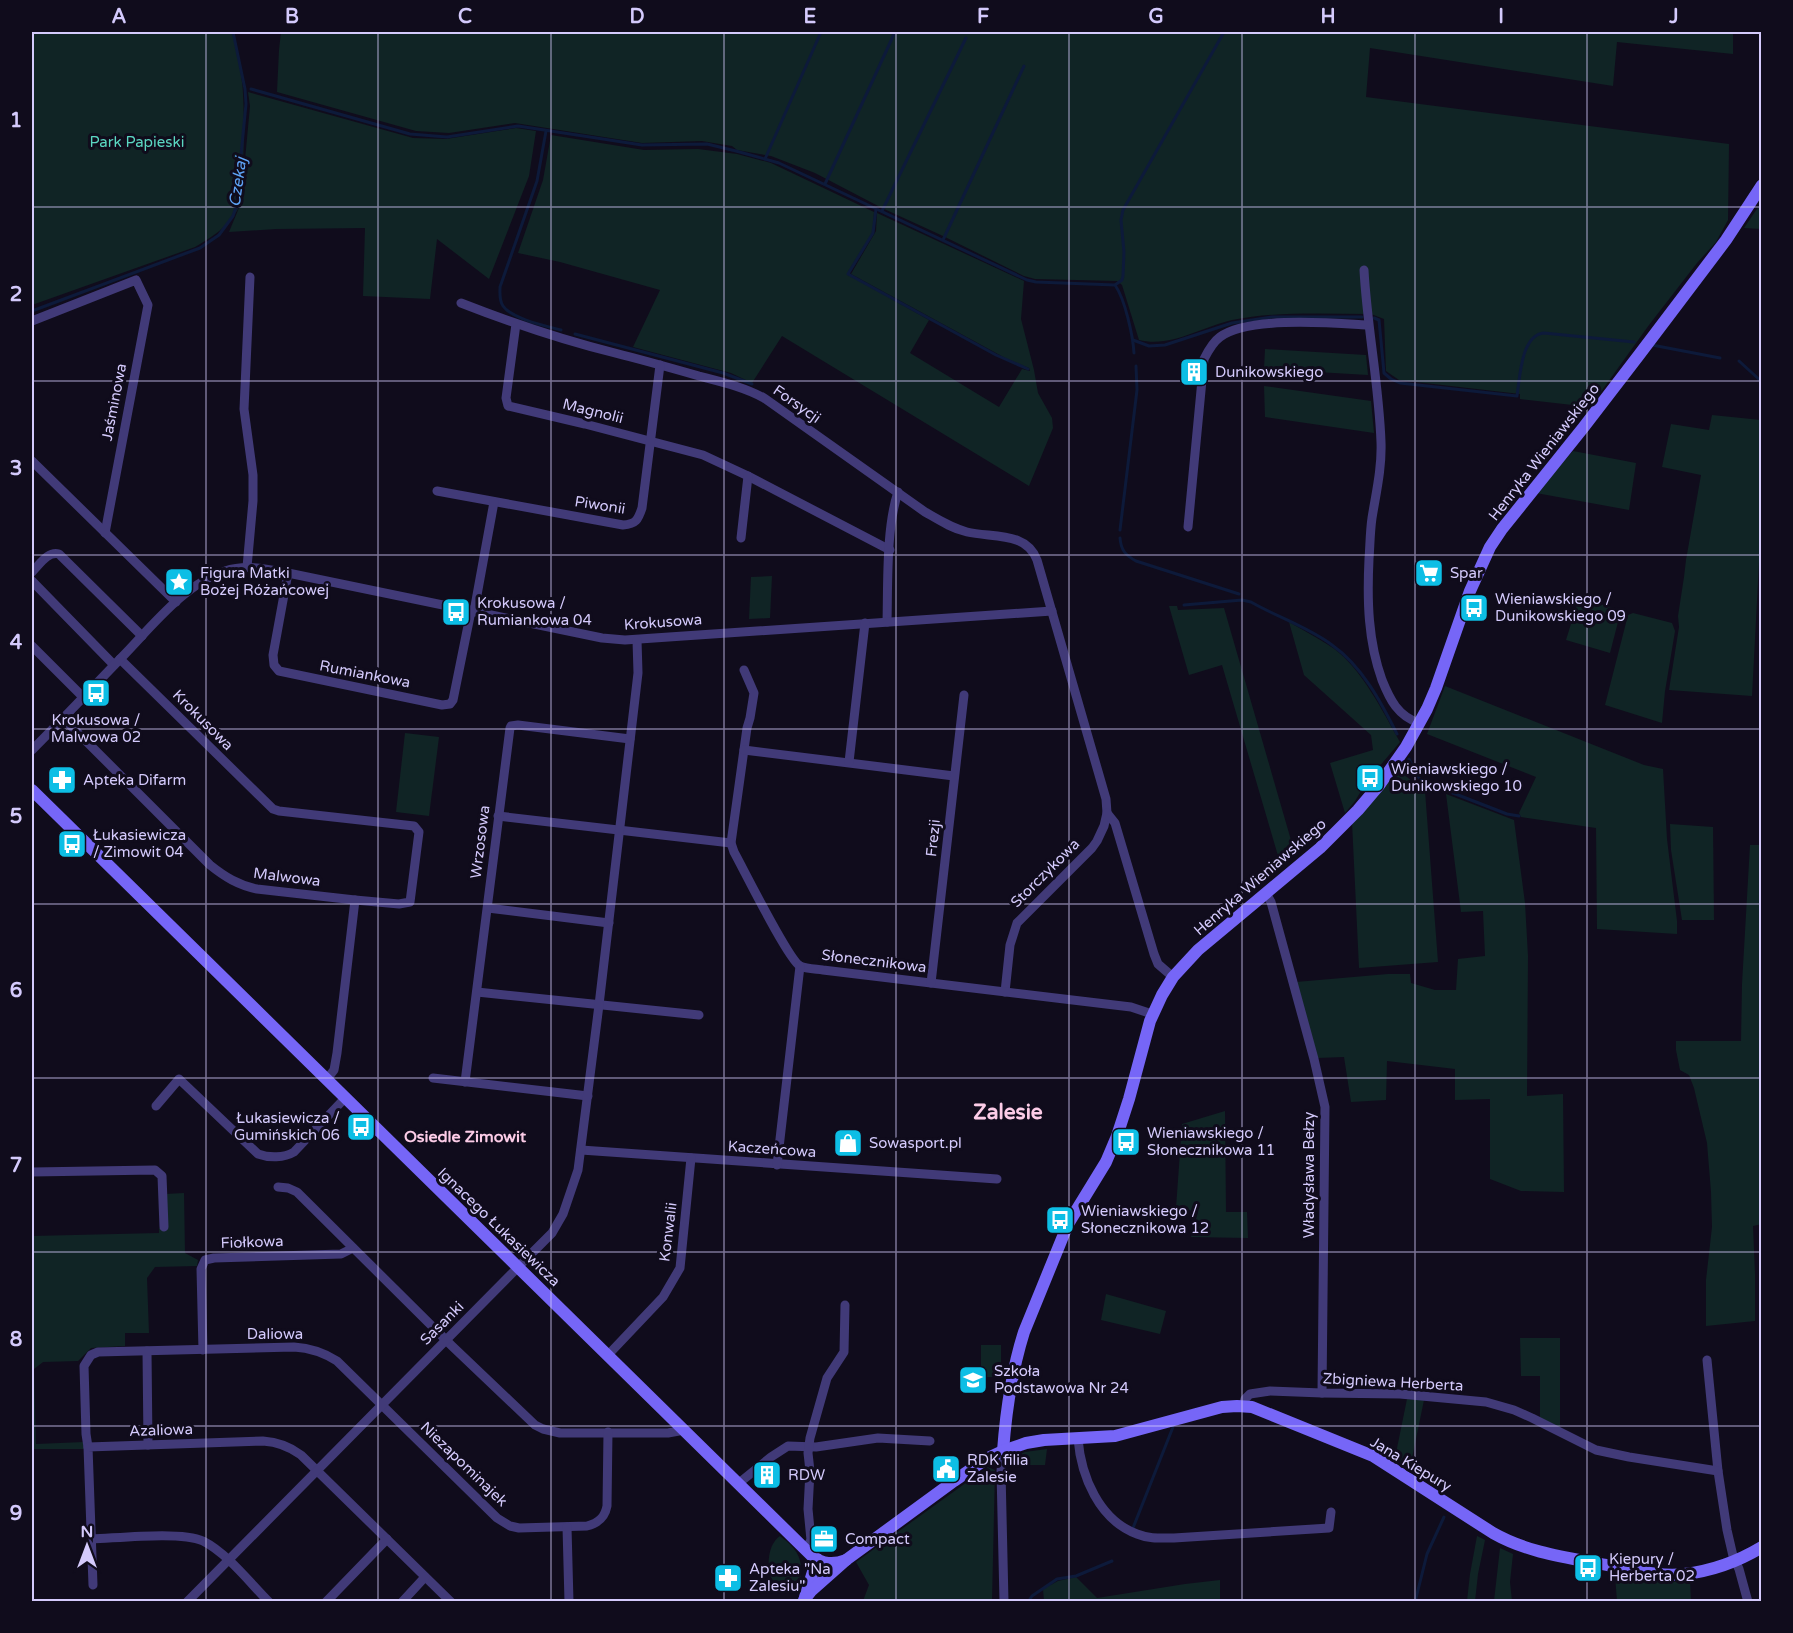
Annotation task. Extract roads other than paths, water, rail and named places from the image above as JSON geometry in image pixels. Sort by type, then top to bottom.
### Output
[{"type":"street","name":"Henryka Wieniawskiego","points":[[1003,1451],[1010,1393],[1018,1350],[1024,1332],[1068,1224],[1106,1162],[1117,1136],[1152,1014],[1173,977],[1208,941],[1320,848],[1358,810],[1398,760],[1436,688],[1470,591],[1490,548],[1502,529],[1583,428],[1726,240],[1761,185]]},
{"type":"street","points":[[1364,270],[1381,441],[1378,483],[1370,533],[1367,596],[1369,625],[1376,661],[1388,695],[1400,713],[1411,721],[1419,723]]},
{"type":"street","points":[[246,567],[253,501],[252,466],[244,409],[250,277]]},
{"type":"street","name":"Jaśminowa","points":[[32,321],[136,280],[148,305],[105,533]]},
{"type":"street","name":"Forsycji","points":[[461,303],[577,344],[740,387],[754,393],[946,525],[969,532],[1015,539],[1030,546],[1037,560],[1052,611]]},
{"type":"street","points":[[1188,527],[1204,359],[1215,341],[1231,331],[1271,323],[1368,325]]},
{"type":"street","name":"Magnolii","points":[[516,324],[506,398],[508,406],[703,455],[890,550]]},
{"type":"street","name":"Piwonii","points":[[437,491],[623,525],[633,524],[638,520],[642,508],[660,365]]},
{"type":"street","points":[[32,461],[176,602]]},
{"type":"street","points":[[741,538],[748,476]]},
{"type":"street","points":[[887,622],[890,550],[898,492]]},
{"type":"street","points":[[472,610],[475,606],[494,502]]},
{"type":"street","points":[[32,572],[50,554],[54,552],[59,554],[142,636]]},
{"type":"street","name":"Krokusowa","points":[[32,750],[176,602],[198,584],[215,575],[246,567],[288,573],[602,638],[625,640],[1052,611]]},
{"type":"street","name":"Rumiankowa","points":[[288,573],[272,660],[275,668],[283,673],[316,680],[442,705],[450,704],[453,700],[472,610]]},
{"type":"street","name":"Krokusowa","points":[[32,581],[273,809],[414,826],[418,829],[410,902],[399,904],[355,900]]},
{"type":"street","name":"Storczykowa","points":[[1005,992],[1010,945],[1017,923],[1092,848],[1101,835],[1107,813],[1106,798],[1097,763],[1052,611]]},
{"type":"street","points":[[849,762],[865,623]]},
{"type":"street","name":"Sasanki","points":[[187,1602],[552,1233],[563,1214],[576,1177],[588,1096],[638,674],[636,640]]},
{"type":"street","points":[[32,646],[83,697]]},
{"type":"street","points":[[498,816],[731,843],[754,693],[744,670]]},
{"type":"street","name":"Frezji","points":[[931,983],[964,695]]},
{"type":"street","name":"Malwowa","points":[[63,718],[210,865],[226,877],[243,886],[257,889],[355,900]]},
{"type":"street","name":"Wrzosowa","points":[[465,1082],[509,731],[512,726],[518,725],[630,739]]},
{"type":"street","points":[[744,750],[954,776]]},
{"type":"street","name":"Ignacego Łukasiewicza","points":[[32,790],[817,1559]]},
{"type":"street","name":"Storczykowa","points":[[1107,813],[1115,823],[1158,964],[1173,977]]},
{"type":"street","name":"Słonecznikowa","points":[[731,843],[791,956],[800,966],[1131,1007],[1152,1014]]},
{"type":"street","name":"Władysława Bełzy","points":[[1266,892],[1271,902],[1325,1107],[1322,1394]]},
{"type":"street","points":[[327,1079],[334,1070],[338,1053],[355,900]]},
{"type":"street","points":[[488,908],[609,923]]},
{"type":"street","points":[[777,1165],[800,966]]},
{"type":"street","points":[[477,992],[699,1015]]},
{"type":"street","points":[[433,1078],[588,1096]]},
{"type":"street","points":[[156,1106],[179,1079],[255,1151],[262,1156],[286,1156],[294,1152],[346,1097]]},
{"type":"street","name":"Kaczeńcowa","points":[[581,1150],[997,1179]]},
{"type":"street","name":"Konwalii","points":[[608,1354],[663,1297],[680,1268],[691,1158]]},
{"type":"street","points":[[32,1172],[156,1170],[162,1176],[164,1227]]},
{"type":"street","points":[[278,1187],[297,1192],[535,1425],[560,1433],[668,1433],[683,1428]]},
{"type":"street","name":"Fiołkowa","points":[[203,1350],[201,1269],[205,1260],[341,1254],[353,1248]]},
{"type":"street","points":[[806,1549],[811,1540],[808,1509],[808,1446],[827,1378],[844,1352],[844,1305]]},
{"type":"street","name":"Daliowa","points":[[88,1447],[84,1366],[91,1355],[98,1352],[294,1347],[317,1351],[337,1361],[381,1406]]},
{"type":"street","points":[[147,1352],[148,1445]]},
{"type":"street","points":[[1707,1360],[1718,1471],[1729,1540],[1748,1602]]},
{"type":"street","name":"Zbigniewa Herberta","points":[[1243,1406],[1250,1394],[1260,1391],[1400,1394],[1486,1402],[1532,1418],[1596,1450],[1718,1471]]},
{"type":"street","name":"Niezapominajek","points":[[381,1406],[503,1522],[519,1528],[567,1527],[594,1524],[599,1521],[606,1513],[607,1506],[608,1432]]},
{"type":"street","name":"Jana Kiepury","points":[[1003,1451],[1044,1440],[1115,1436],[1213,1408],[1252,1407],[1373,1456],[1493,1533],[1522,1547],[1572,1559],[1682,1575],[1709,1570],[1735,1561],[1761,1547]]},
{"type":"street","points":[[739,1483],[781,1449],[788,1446],[825,1446],[878,1438],[930,1441]]},
{"type":"street","points":[[1078,1439],[1082,1467],[1091,1490],[1108,1514],[1126,1530],[1138,1535],[1160,1538],[1329,1528],[1331,1512]]},
{"type":"street","name":"Azaliowa","points":[[88,1447],[271,1442],[294,1450],[316,1471]]},
{"type":"street","points":[[88,1447],[93,1585]]},
{"type":"street","points":[[804,1601],[811,1591],[846,1560],[954,1481],[986,1459],[1003,1451]]},
{"type":"street","points":[[1003,1451],[1001,1471],[1004,1602]]},
{"type":"street","points":[[316,1471],[451,1602]]},
{"type":"street","points":[[567,1527],[569,1602]]},
{"type":"street","points":[[92,1539],[172,1536],[197,1539],[211,1546],[228,1561],[268,1602]]},
{"type":"street","points":[[326,1602],[387,1539]]},
{"type":"street","points":[[804,1601],[817,1559],[829,1563],[846,1560]]},
{"type":"street","points":[[402,1602],[425,1577]]},
{"type":"waterway","name":"Czekaj","points":[[32,311],[200,248],[219,235],[233,216],[236,207],[246,104],[233,32]]},
{"type":"waterway","points":[[765,159],[821,32]]},
{"type":"waterway","points":[[825,184],[895,32]]},
{"type":"waterway","points":[[1115,285],[1122,280],[1123,276],[1124,252],[1121,220],[1123,210],[1224,32]]},
{"type":"waterway","points":[[882,211],[966,38]]},
{"type":"waterway","points":[[943,240],[1024,66]]},
{"type":"waterway","points":[[251,89],[410,134],[447,137],[518,126],[642,145],[707,144],[779,163],[1027,280],[1115,285],[1128,318],[1134,353]]},
{"type":"waterway","points":[[546,131],[537,181],[500,287],[500,297],[503,306],[514,315],[561,330]]},
{"type":"waterway","points":[[876,209],[873,233],[848,274],[996,355],[1028,369]]},
{"type":"waterway","points":[[1133,340],[1149,346],[1165,345],[1232,323],[1272,317],[1362,317]]},
{"type":"waterway","points":[[1374,318],[1379,320],[1384,373],[1391,379],[1400,383],[1517,396],[1523,358],[1530,341],[1536,336],[1544,333],[1634,342]]},
{"type":"waterway","points":[[575,334],[723,373],[752,384]]},
{"type":"waterway","points":[[1652,345],[1720,358]]},
{"type":"waterway","points":[[1739,361],[1762,382]]},
{"type":"waterway","points":[[1120,530],[1137,390],[1136,366]]},
{"type":"waterway","points":[[1120,538],[1124,552],[1136,561],[1239,594]]},
{"type":"waterway","points":[[1184,605],[1242,600],[1251,602],[1323,639],[1343,654],[1362,674],[1397,734]]},
{"type":"waterway","points":[[1409,759],[1422,781],[1507,814],[1519,816]]},
{"type":"waterway","points":[[1133,1528],[1173,1427]]},
{"type":"waterway","points":[[1415,1602],[1427,1554],[1444,1517]]},
{"type":"waterway","points":[[1028,1602],[1032,1596],[1057,1579],[1076,1576],[1112,1561]]},
{"type":"place","name":"Dunikowskiego","points":[[1194,372]]},
{"type":"place","name":"Spar","points":[[1429,573]]},
{"type":"place","name":"Figura Matki Bożej Różańcowej","points":[[179,582]]},
{"type":"place","name":"Wieniawskiego / Dunikowskiego 09","points":[[1474,608]]},
{"type":"place","name":"Krokusowa / Rumiankowa 04","points":[[456,612]]},
{"type":"place","name":"Krokusowa / Malwowa 02","points":[[96,693]]},
{"type":"place","name":"Wieniawskiego / Dunikowskiego 10","points":[[1370,778]]},
{"type":"place","name":"Apteka Difarm","points":[[62,780]]},
{"type":"place","name":"Łukasiewicza / Zimowit 04","points":[[72,844]]},
{"type":"place","name":"Łukasiewicza / Gumińskich 06","points":[[361,1127]]},
{"type":"place","name":"Wieniawskiego / Słonecznikowa 11","points":[[1126,1142]]},
{"type":"place","name":"Sowasport.pl","points":[[848,1143]]},
{"type":"place","name":"Wieniawskiego / Słonecznikowa 12","points":[[1060,1220]]},
{"type":"place","name":"Szkoła Podstawowa Nr 24","points":[[973,1380]]},
{"type":"place","name":"RDK filia Zalesie","points":[[946,1469]]},
{"type":"place","name":"RDW","points":[[767,1475]]},
{"type":"place","name":"Compact","points":[[824,1539]]},
{"type":"place","name":"Kiepury / Herberta 02","points":[[1588,1568]]},
{"type":"place","name":"Apteka \"Na Zalesiu\"","points":[[728,1578]]},
{"type":"district","name":"Zalesie","points":[[1008,1112]]},
{"type":"district","name":"Osiedle Zimowit","points":[[465,1136]]},
{"type":"park label","name":"Park Papieski","points":[[137,142]]}]
